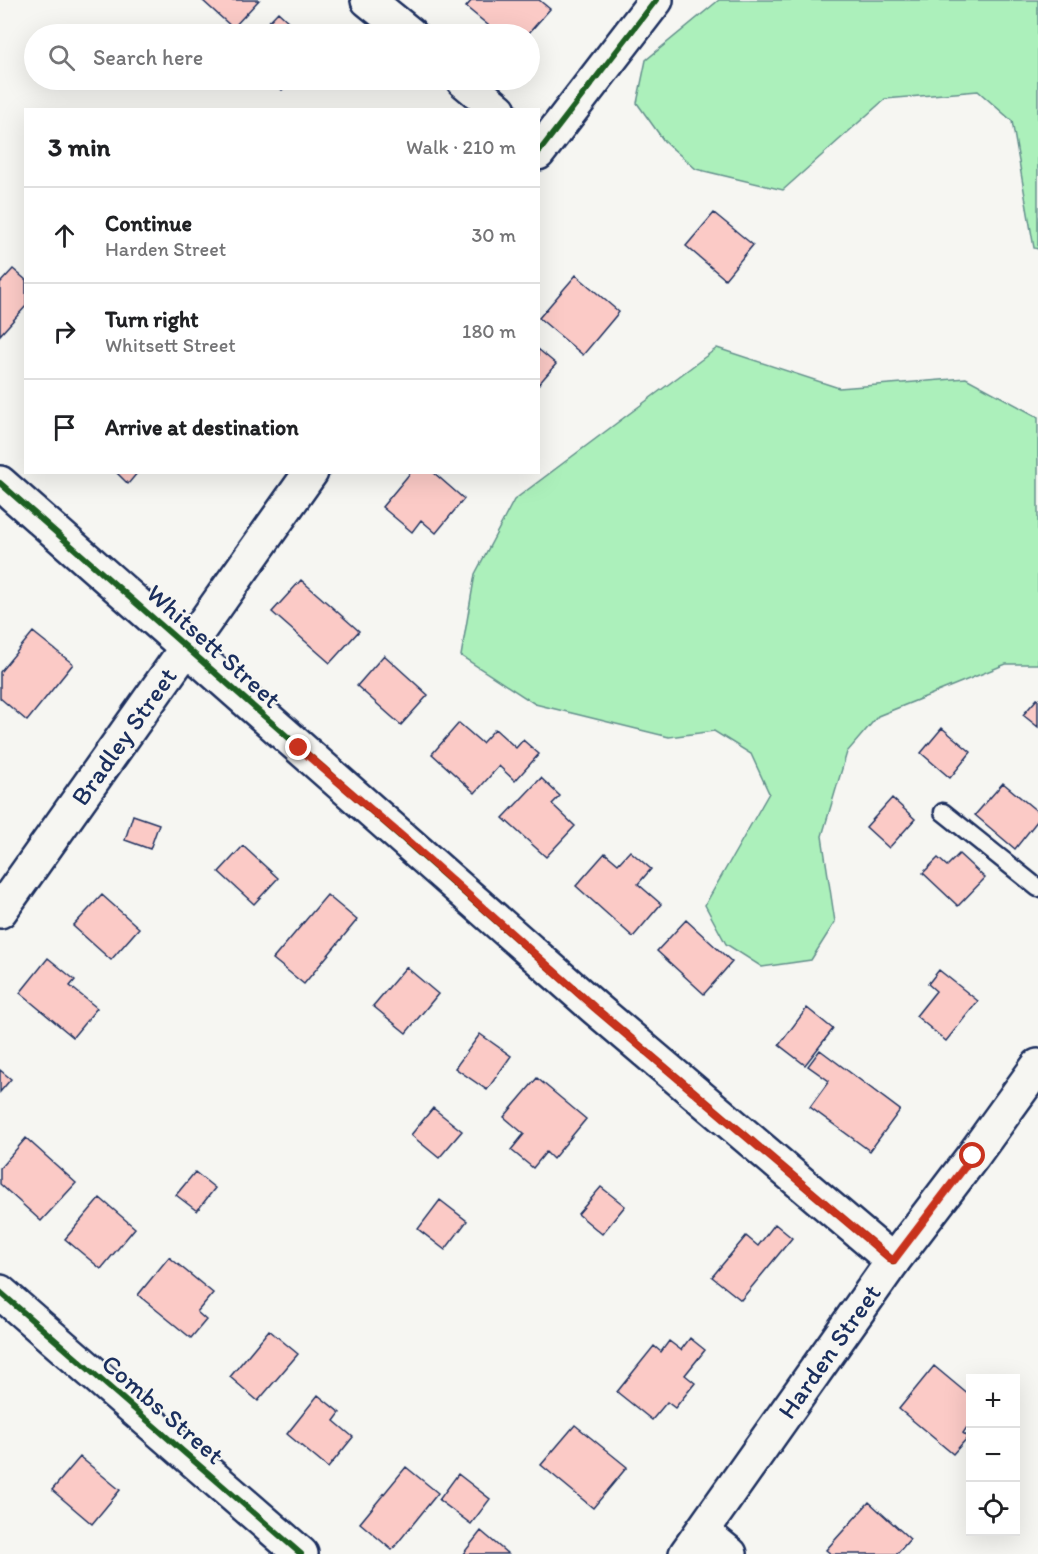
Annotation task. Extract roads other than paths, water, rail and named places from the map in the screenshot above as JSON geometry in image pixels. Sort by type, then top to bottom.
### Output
[{"type":"street","points":[[368,0],[398,24]]},
{"type":"street","points":[[540,147],[656,0]]},
{"type":"street","points":[[475,90],[497,108]]},
{"type":"street","name":"Bradley Street","points":[[0,911],[310,474]]},
{"type":"street","name":"Whitsett Street","points":[[0,483],[595,1008],[893,1261]]},
{"type":"street","name":"Harden Street","points":[[694,1543],[893,1261],[986,1139],[1038,1066]]},
{"type":"street","name":"Combs Street","points":[[0,1292],[301,1554]]},
{"type":"street","points":[[694,1543],[730,1554]]},
{"type":"lane","points":[[943,812],[1038,888]]}]
